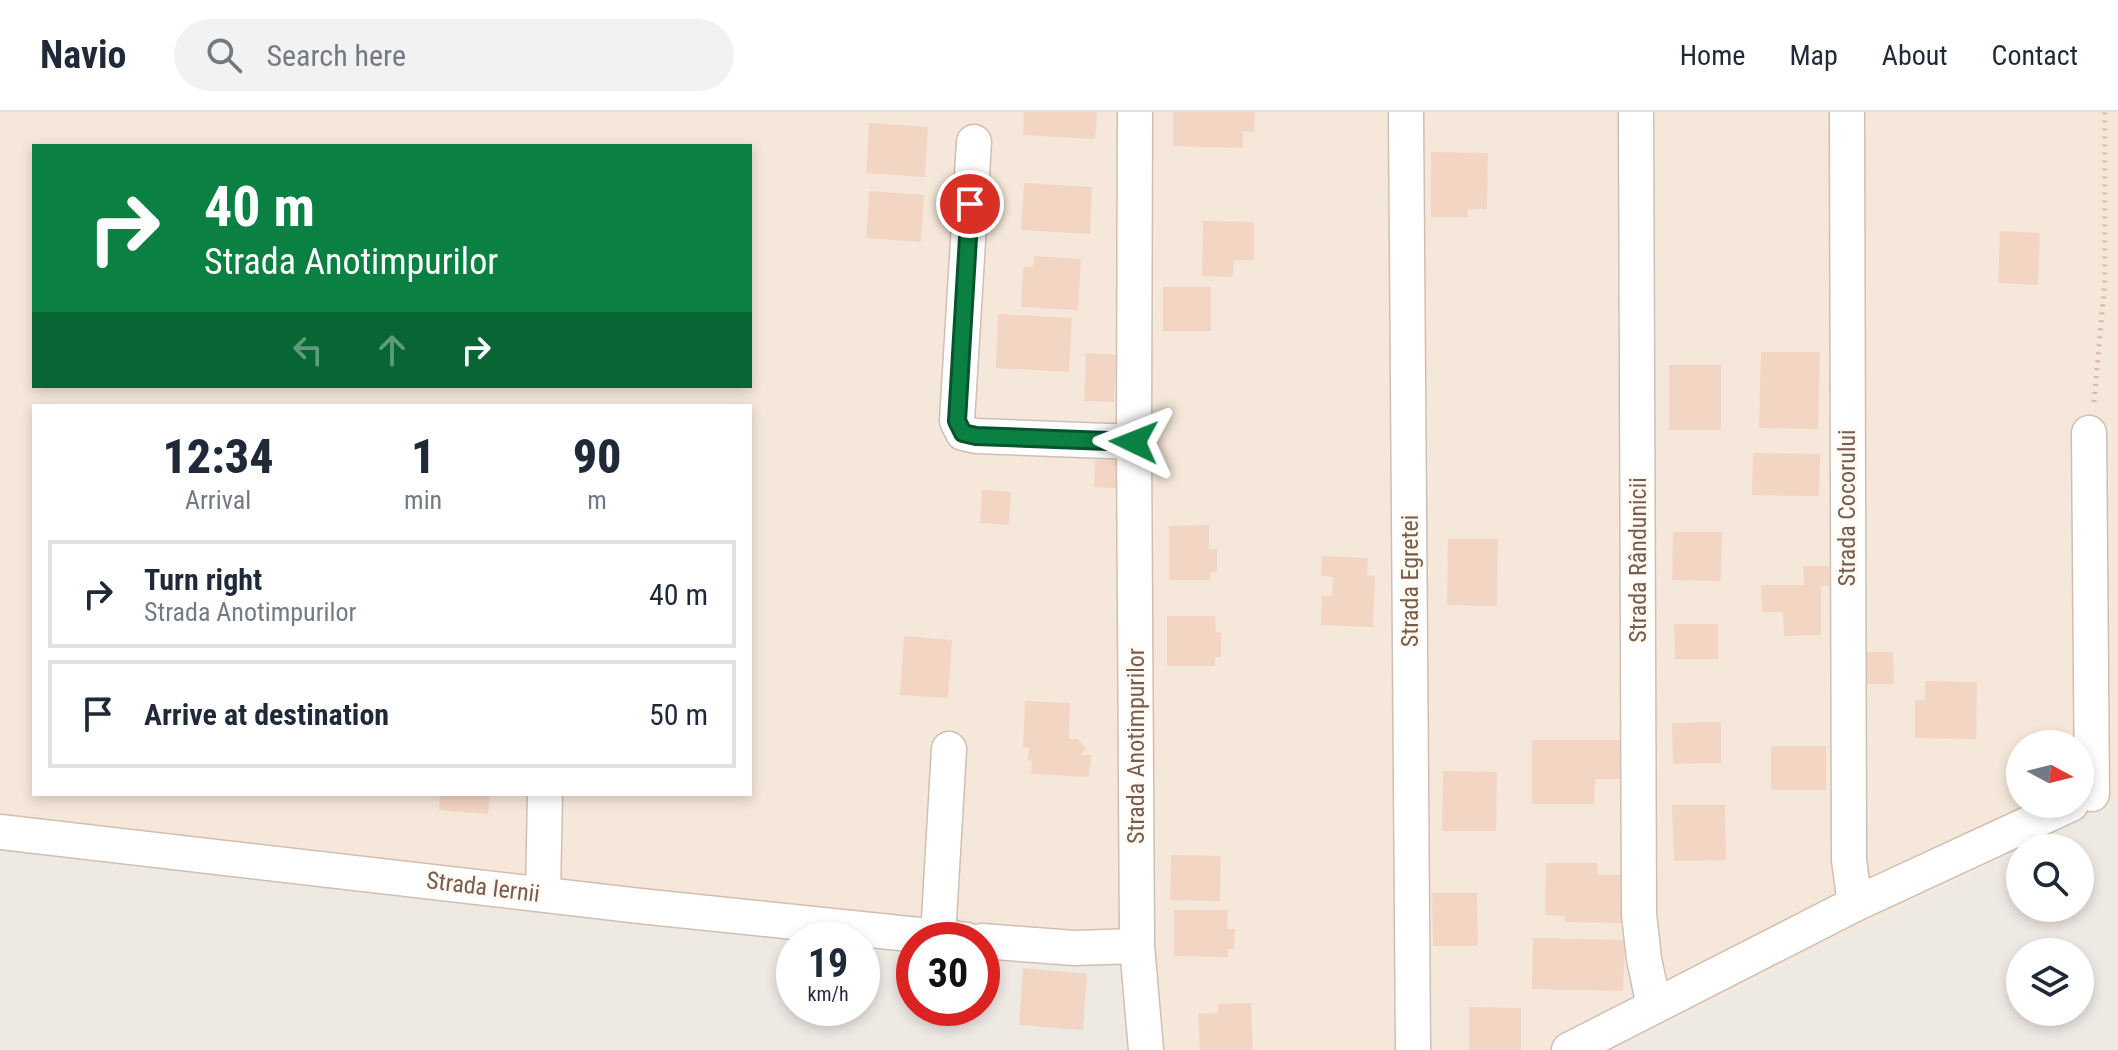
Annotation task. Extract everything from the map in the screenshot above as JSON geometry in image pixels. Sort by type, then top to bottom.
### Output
[{"type":"street","name":"Strada Anotimpurilor","points":[[1135,112],[1137,946],[1146,1050]]},
{"type":"street","name":"Strada Egretei","points":[[1406,112],[1413,1050]]},
{"type":"street","name":"Strada Rândunicii","points":[[1636,112],[1639,914],[1654,1006]]},
{"type":"street","name":"Strada Cocorului","points":[[1847,112],[1849,845],[1855,904]]},
{"type":"street","points":[[974,142],[957,421],[963,433],[1134,442]]},
{"type":"street","points":[[2089,433],[2090,730]]},
{"type":"street","points":[[949,749],[952,922]]},
{"type":"street","points":[[543,894],[545,796]]},
{"type":"street","points":[[1569,1050],[1855,904],[2040,818]]},
{"type":"street","name":"Strada Iernii","points":[[0,832],[896,933]]},
{"type":"street","points":[[1000,942],[1074,948],[1137,946]]},
{"type":"path","points":[[2089,433],[2098,377],[2105,280],[2105,112]]},
{"type":"shaded area","points":[[0,112],[2118,112],[2118,799],[2094,811],[2094,730],[2006,730],[2006,818],[2080,818],[2047,834],[2006,834],[2006,854],[1611,1050],[1138,1050],[1131,962],[1000,949],[1000,922],[896,922],[896,938],[880,936],[880,922],[776,922],[776,926],[0,847]]},
{"type":"shaded area","points":[[2118,799],[2118,1050],[1611,1050],[2006,855],[2006,922],[2094,922],[2094,834],[2048,834],[2080,818],[2094,818],[2094,811]]},
{"type":"shaded area","points":[[0,847],[776,935],[776,1026],[880,1026],[880,946],[896,948],[896,1026],[1000,1026],[1000,955],[1131,961],[1138,1050],[0,1050]]},
{"type":"building","points":[[1024,112],[1097,112],[1095,139],[1023,135]]},
{"type":"building","points":[[1173,112],[1255,112],[1254,132],[1243,131],[1243,148],[1173,146]]},
{"type":"building","points":[[869,123],[928,127],[925,177],[866,173]]},
{"type":"building","points":[[1431,152],[1488,153],[1487,209],[1468,209],[1467,217],[1431,217]]},
{"type":"building","points":[[1024,183],[1092,187],[1090,234],[1021,230]]},
{"type":"building","points":[[869,191],[924,195],[921,242],[866,238]]},
{"type":"building","points":[[1203,221],[1254,222],[1254,260],[1234,260],[1233,277],[1202,276]]},
{"type":"building","points":[[2000,231],[2040,233],[2038,285],[1998,283]]},
{"type":"building","points":[[1034,256],[1081,259],[1078,310],[1021,307],[1023,267],[1033,267]]},
{"type":"building","points":[[1163,287],[1211,287],[1211,331],[1163,331]]},
{"type":"building","points":[[998,314],[1072,318],[1069,372],[996,368]]},
{"type":"building","points":[[1761,352],[1820,352],[1818,429],[1759,428]]},
{"type":"building","points":[[1086,353],[1116,355],[1114,402],[1084,401]]},
{"type":"building","points":[[1669,365],[1721,365],[1721,430],[1669,430]]},
{"type":"building","points":[[1753,453],[1820,454],[1819,496],[1752,495]]},
{"type":"building","points":[[1095,460],[1118,461],[1116,488],[1094,487]]},
{"type":"building","points":[[982,490],[1011,492],[1009,525],[980,523]]},
{"type":"building","points":[[1209,525],[1209,549],[1217,549],[1217,572],[1210,572],[1210,580],[1169,580],[1169,526]]},
{"type":"building","points":[[1673,532],[1722,532],[1721,581],[1672,580]]},
{"type":"building","points":[[1448,539],[1498,539],[1497,606],[1447,605]]},
{"type":"building","points":[[1322,556],[1368,558],[1367,575],[1375,576],[1373,627],[1321,625],[1322,596],[1332,596],[1333,577],[1321,576]]},
{"type":"building","points":[[1803,566],[1829,566],[1830,586],[1821,586],[1821,635],[1784,636],[1783,612],[1762,612],[1761,585],[1804,585]]},
{"type":"building","points":[[1167,616],[1215,616],[1216,632],[1221,633],[1221,657],[1215,657],[1215,666],[1167,666]]},
{"type":"building","points":[[1674,624],[1718,624],[1718,659],[1675,659]]},
{"type":"building","points":[[904,636],[952,640],[948,698],[900,695]]},
{"type":"building","points":[[1866,652],[1893,652],[1894,684],[1867,684]]},
{"type":"building","points":[[1925,681],[1977,682],[1976,739],[1915,738],[1915,700],[1925,700]]},
{"type":"building","points":[[1025,701],[1070,703],[1069,739],[1078,739],[1086,749],[1080,755],[1091,755],[1089,777],[1031,774],[1029,748],[1023,747]]},
{"type":"building","points":[[1721,722],[1721,763],[1673,764],[1672,723]]},
{"type":"building","points":[[1532,740],[1622,740],[1622,779],[1595,779],[1594,804],[1532,804]]},
{"type":"building","points":[[1771,746],[1826,746],[1826,790],[1771,790]]},
{"type":"building","points":[[1443,771],[1497,772],[1496,831],[1442,831]]},
{"type":"building","points":[[440,796],[490,796],[488,814],[439,810]]},
{"type":"building","points":[[1672,805],[1725,805],[1726,860],[1674,861]]},
{"type":"building","points":[[1171,855],[1221,856],[1220,901],[1170,900]]},
{"type":"building","points":[[1546,863],[1597,863],[1598,875],[1621,875],[1621,923],[1565,922],[1565,916],[1545,915]]},
{"type":"building","points":[[1432,893],[1477,893],[1478,946],[1433,946]]},
{"type":"building","points":[[1174,910],[1228,910],[1227,929],[1235,929],[1234,949],[1228,949],[1228,957],[1174,956]]},
{"type":"building","points":[[1533,938],[1625,940],[1623,991],[1532,989]]},
{"type":"building","points":[[1023,968],[1087,974],[1083,1030],[1019,1025]]},
{"type":"building","points":[[1251,1003],[1253,1050],[1200,1050],[1198,1014],[1218,1013],[1218,1004]]},
{"type":"building","points":[[1469,1007],[1521,1008],[1521,1050],[1469,1050]]},
{"type":"route","points":[[970,204],[957,421],[963,433],[1134,442]]}]
